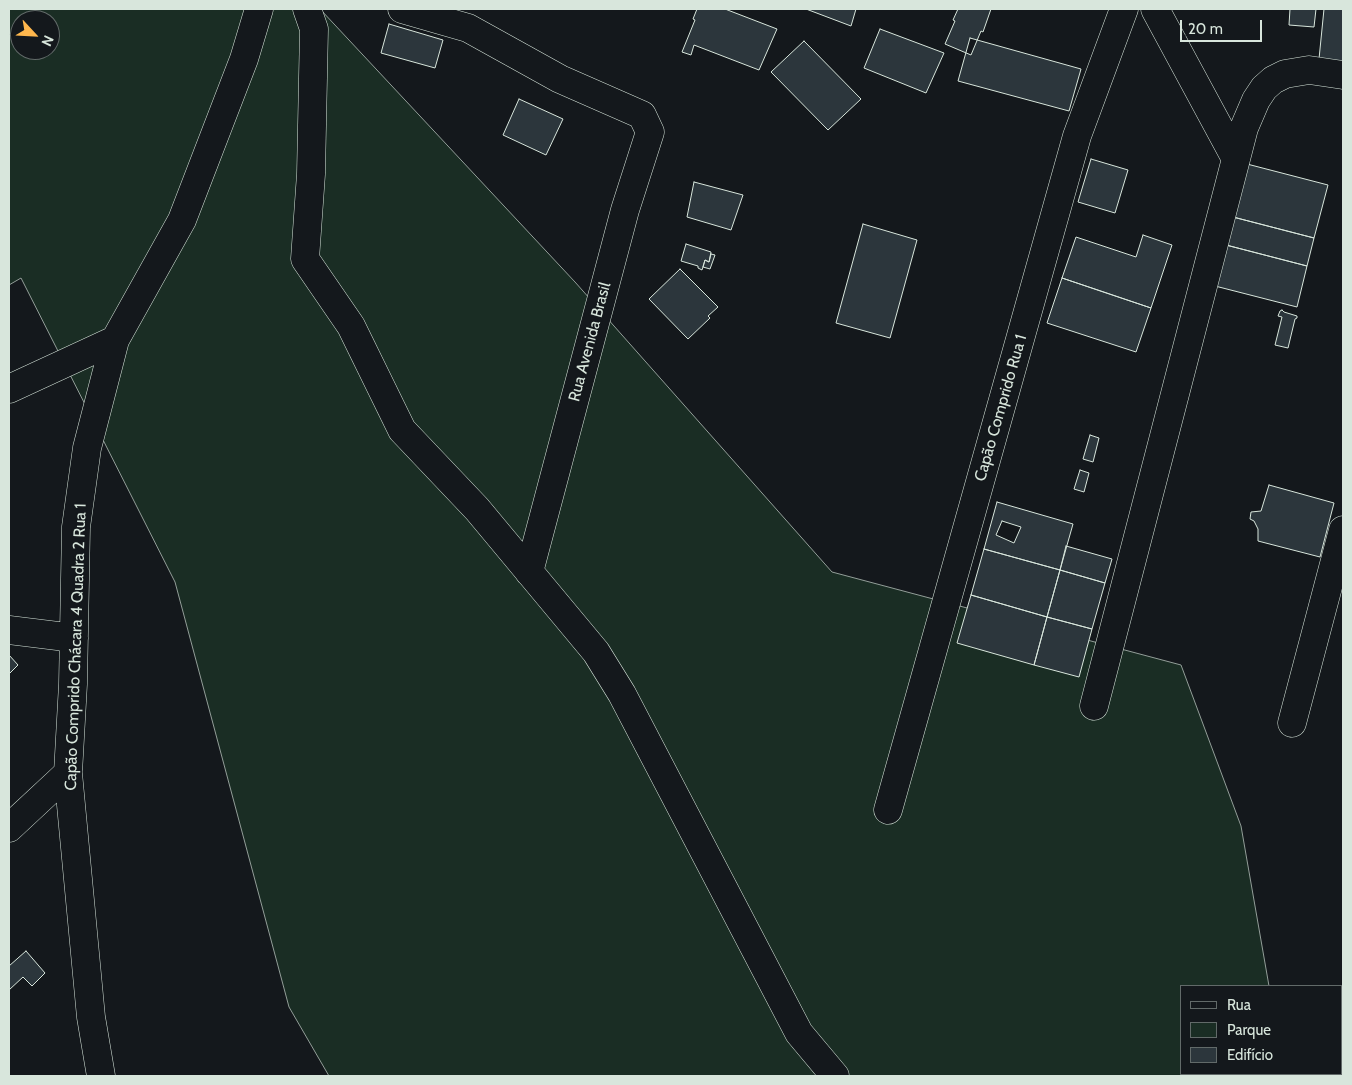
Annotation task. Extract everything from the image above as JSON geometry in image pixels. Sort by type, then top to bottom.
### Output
[{"type":"street","name":"Capão Comprido Chácara 4 Quadra 2 Rua 1","points":[[100,1076],[91,1017],[68,773],[73,684],[76,527],[87,448],[115,340],[182,220],[244,59],[259,9]]},
{"type":"street","points":[[307,9],[314,29],[311,174],[305,259],[351,326],[402,430],[477,509],[596,652],[622,694],[799,1033],[835,1076]]},
{"type":"street","name":"Rua Avenida Brasil","points":[[402,9],[468,28],[560,79],[642,115],[650,132],[625,210],[529,572]]},
{"type":"street","name":"Capão Comprido Rua 1","points":[[888,810],[1077,136],[1124,9]]},
{"type":"street","points":[[1155,9],[1236,159]]},
{"type":"street","points":[[1094,706],[1244,128],[1256,100],[1264,88],[1284,74],[1309,70],[1343,75]]},
{"type":"street","points":[[9,389],[115,340]]},
{"type":"street","points":[[1292,723],[1343,530]]},
{"type":"street","points":[[9,630],[74,638]]},
{"type":"street","points":[[9,828],[68,773]]},
{"type":"green space","points":[[9,9],[320,9],[575,282],[832,572],[1181,665],[1241,826],[1269,985],[1180,985],[1180,1075],[1285,1076],[329,1076],[289,1007],[175,582],[21,278],[9,285]]},
{"type":"building","points":[[697,9],[725,9],[777,29],[759,70],[694,45],[691,55],[682,52],[695,20],[693,19]]},
{"type":"building","points":[[806,9],[856,9],[851,26]]},
{"type":"building","points":[[958,9],[991,9],[983,32],[981,31],[971,55],[945,44]]},
{"type":"building","points":[[1290,9],[1316,9],[1314,27],[1289,25]]},
{"type":"building","points":[[1324,9],[1343,9],[1343,62],[1319,59]]},
{"type":"building","points":[[389,24],[443,40],[435,68],[381,53]]},
{"type":"building","points":[[880,29],[944,53],[926,93],[864,68]]},
{"type":"building","points":[[970,38],[1081,69],[1069,111],[958,81]]},
{"type":"building","points":[[804,41],[861,99],[828,130],[771,72]]},
{"type":"building","points":[[519,99],[563,119],[546,155],[503,135]]},
{"type":"building","points":[[1091,159],[1128,170],[1115,213],[1078,202]]},
{"type":"building","points":[[1247,164],[1328,185],[1314,238],[1233,217]]},
{"type":"building","points":[[694,182],[743,195],[731,230],[687,217]]},
{"type":"building","points":[[1233,217],[1314,238],[1307,266],[1226,245]]},
{"type":"building","points":[[863,224],[917,240],[890,338],[836,323]]},
{"type":"building","points":[[1143,235],[1172,245],[1151,308],[1062,278],[1076,237],[1136,257]]},
{"type":"building","points":[[686,244],[711,252],[709,262],[705,260],[702,270],[698,266],[681,261]]},
{"type":"building","points":[[1226,245],[1307,266],[1297,307],[1215,286]]},
{"type":"building","points":[[711,254],[715,255],[710,269],[703,267],[705,260],[709,262]]},
{"type":"building","points":[[680,269],[718,307],[708,316],[710,318],[688,339],[649,299]]},
{"type":"building","points":[[1062,278],[1151,308],[1136,352],[1047,323]]},
{"type":"building","points":[[1282,310],[1297,316],[1288,348],[1275,345],[1282,317],[1278,316]]},
{"type":"building","points":[[1090,435],[1099,438],[1093,462],[1083,459]]},
{"type":"building","points":[[1080,470],[1089,473],[1084,492],[1074,489]]},
{"type":"building","points":[[1269,485],[1334,503],[1320,557],[1258,541],[1258,529],[1254,521],[1250,519],[1251,512],[1261,511]]},
{"type":"building","points":[[997,502],[1073,524],[1060,570],[984,549]]},
{"type":"building","points":[[1002,521],[1021,527],[1014,543],[996,535]]},
{"type":"building","points":[[1066,546],[1112,559],[1105,583],[1060,570]]},
{"type":"building","points":[[984,549],[1060,570],[1047,617],[971,595]]},
{"type":"building","points":[[1060,570],[1105,583],[1092,629],[1047,617]]},
{"type":"building","points":[[971,595],[1047,617],[1034,665],[957,643]]},
{"type":"building","points":[[1047,617],[1092,629],[1079,677],[1034,665]]},
{"type":"building","points":[[9,655],[18,665],[9,674]]},
{"type":"building","points":[[26,951],[45,973],[32,986],[23,977],[9,990],[9,966]]}]
